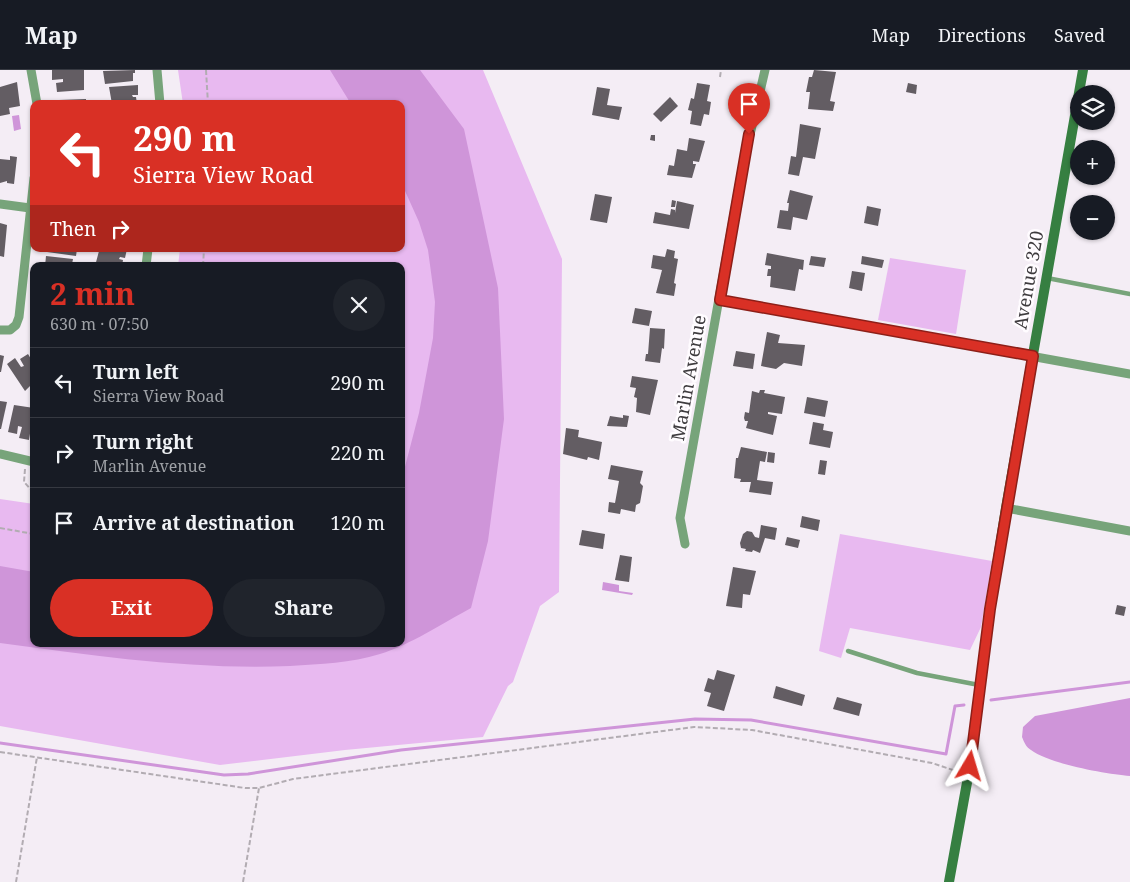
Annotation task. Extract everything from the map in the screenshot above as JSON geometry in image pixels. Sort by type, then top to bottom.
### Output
[{"type":"street","points":[[31,70],[36,100]]},
{"type":"street","points":[[157,70],[160,100]]},
{"type":"street","name":"Marlin Avenue","points":[[685,544],[680,518],[744,162],[765,70]]},
{"type":"street","name":"Avenue 320","points":[[949,882],[968,775],[1006,508],[1083,70]]},
{"type":"street","points":[[0,204],[30,208],[19,317],[14,328],[0,330]]},
{"type":"street","points":[[720,300],[1130,374]]},
{"type":"street","points":[[0,454],[30,462]]},
{"type":"street","points":[[1006,508],[1130,531]]},
{"type":"lane","points":[[1046,278],[1130,294]]},
{"type":"lane","points":[[848,651],[917,672],[981,685]]},
{"type":"path","points":[[206,70],[208,100]]},
{"type":"path","points":[[720,77],[721,70]]},
{"type":"path","points":[[30,464],[23,479],[30,490]]},
{"type":"path","points":[[0,528],[30,533]]},
{"type":"path","points":[[0,752],[232,787],[259,788],[293,779],[694,727],[752,730],[932,763],[968,775]]},
{"type":"path","points":[[16,882],[37,757]]},
{"type":"path","points":[[242,882],[259,788]]},
{"type":"shaded area","points":[[178,70],[483,70],[562,259],[559,592],[540,606],[513,682],[508,686],[483,737],[345,750],[220,765],[0,726],[0,499],[30,503],[30,647],[405,647],[405,262],[178,262],[180,252],[405,252],[405,100],[182,100]]},
{"type":"shaded area","points":[[330,70],[420,70],[464,129],[498,288],[504,419],[488,541],[471,608],[405,644],[405,467],[419,413],[433,338],[435,302],[428,250],[419,222],[405,191],[405,100],[349,100]]},
{"type":"shaded area","points":[[19,115],[21,129],[14,131],[12,116]]},
{"type":"shaded area","points":[[890,258],[966,270],[956,334],[878,320]]},
{"type":"shaded area","points":[[840,534],[992,561],[981,627],[970,650],[850,628],[841,658],[819,651]]},
{"type":"shaded area","points":[[0,566],[30,571],[30,647],[0,643]]},
{"type":"shaded area","points":[[603,582],[619,585],[619,591],[633,593],[632,595],[602,590]]},
{"type":"shaded area","points":[[31,647],[398,647],[380,654],[358,659],[335,663],[290,666],[217,666],[108,657]]},
{"type":"shaded area","points":[[1130,698],[1130,776],[1093,771],[1051,760],[1029,749],[1022,737],[1023,727],[1035,716]]},
{"type":"building","points":[[52,70],[84,70],[84,90],[57,92],[56,83],[63,82],[63,79],[52,80]]},
{"type":"building","points":[[135,70],[133,81],[105,84],[103,71]]},
{"type":"building","points":[[814,70],[836,72],[830,101],[835,102],[833,111],[808,109],[810,92],[806,92],[809,77],[812,77]]},
{"type":"building","points":[[17,82],[20,106],[9,108],[10,114],[0,116],[0,87]]},
{"type":"building","points":[[697,83],[710,85],[707,101],[711,102],[709,115],[704,114],[701,126],[690,124],[692,111],[688,110],[691,98],[694,99]]},
{"type":"building","points":[[908,83],[917,85],[916,94],[906,92]]},
{"type":"building","points":[[138,85],[138,95],[132,95],[136,97],[136,100],[111,100],[109,87]]},
{"type":"building","points":[[597,87],[610,89],[607,105],[622,107],[619,120],[592,115]]},
{"type":"building","points":[[670,97],[678,106],[661,122],[653,114]]},
{"type":"building","points":[[800,124],[821,128],[815,159],[803,157],[799,176],[788,174],[791,156],[796,157]]},
{"type":"building","points":[[651,135],[655,135],[655,141],[650,140]]},
{"type":"building","points":[[689,138],[705,141],[699,162],[693,161],[693,164],[696,164],[692,178],[667,175],[669,165],[674,166],[677,149],[687,151]]},
{"type":"building","points":[[10,156],[17,157],[14,184],[7,183],[7,181],[0,183],[0,159],[10,160]]},
{"type":"building","points":[[790,190],[813,196],[807,220],[793,217],[791,230],[777,228],[780,210],[788,211],[789,203],[787,203]]},
{"type":"building","points":[[595,194],[612,197],[607,223],[590,220]]},
{"type":"building","points":[[672,200],[676,201],[675,207],[671,207]]},
{"type":"building","points":[[677,201],[694,205],[689,229],[653,223],[655,212],[670,215],[671,209],[675,210],[675,213]]},
{"type":"building","points":[[867,206],[881,209],[878,226],[864,223]]},
{"type":"building","points":[[0,223],[7,225],[4,257],[0,256]]},
{"type":"building","points":[[667,249],[675,251],[674,258],[678,259],[674,296],[656,293],[662,270],[651,268],[653,255],[665,257]]},
{"type":"building","points":[[47,252],[77,252],[76,256]]},
{"type":"building","points":[[99,252],[126,252],[125,258],[120,257],[119,259],[123,260],[123,262],[96,262]]},
{"type":"building","points":[[767,253],[804,260],[803,270],[799,269],[795,291],[770,287],[771,276],[767,276],[768,269],[771,269],[771,266],[765,265]]},
{"type":"building","points":[[46,256],[73,259],[72,262],[45,262]]},
{"type":"building","points":[[811,256],[826,258],[824,267],[809,265]]},
{"type":"building","points":[[862,256],[884,260],[882,268],[861,264]]},
{"type":"building","points":[[852,271],[865,273],[862,291],[849,288]]},
{"type":"building","points":[[635,308],[652,311],[649,326],[632,323]]},
{"type":"building","points":[[650,328],[665,329],[664,349],[662,348],[660,363],[645,361],[646,354],[648,354]]},
{"type":"building","points":[[767,332],[780,335],[778,343],[805,345],[802,366],[784,363],[776,369],[761,366]]},
{"type":"building","points":[[736,351],[755,354],[753,369],[733,366]]},
{"type":"building","points":[[28,354],[30,357],[30,386],[25,391],[7,364],[15,358],[21,367],[24,366],[20,359]]},
{"type":"building","points":[[0,355],[4,356],[1,372],[0,372]]},
{"type":"building","points":[[632,376],[658,380],[650,415],[636,412],[637,398],[634,397],[636,388],[630,387]]},
{"type":"building","points":[[760,390],[765,390],[764,393],[785,397],[782,414],[768,412],[768,414],[777,416],[773,435],[746,428],[748,421],[745,421],[744,418],[745,412],[749,413],[752,391],[759,393]]},
{"type":"building","points":[[807,397],[828,401],[825,417],[804,413]]},
{"type":"building","points":[[0,401],[7,402],[1,429],[0,429]]},
{"type":"building","points":[[14,405],[30,407],[29,440],[19,438],[22,427],[18,426],[17,434],[8,432]]},
{"type":"building","points":[[623,415],[629,416],[627,427],[607,426],[610,416],[623,418]]},
{"type":"building","points":[[813,422],[824,424],[823,430],[833,432],[830,448],[809,444]]},
{"type":"building","points":[[566,428],[579,430],[578,437],[602,442],[599,460],[588,457],[587,460],[563,454]]},
{"type":"building","points":[[741,447],[767,452],[765,462],[760,461],[757,480],[773,482],[771,495],[749,492],[751,482],[740,482],[741,479],[734,478],[736,458],[738,458]]},
{"type":"building","points":[[768,452],[775,453],[774,463],[767,462]]},
{"type":"building","points":[[820,460],[827,461],[825,475],[818,474]]},
{"type":"building","points":[[611,465],[643,471],[640,483],[643,486],[640,503],[636,505],[635,512],[621,509],[620,514],[608,512],[609,502],[615,503],[619,481],[608,479]]},
{"type":"building","points":[[802,516],[820,520],[818,531],[800,527]]},
{"type":"building","points":[[761,525],[777,528],[775,540],[765,538],[760,553],[753,550],[752,552],[745,551],[746,549],[741,548],[740,543],[743,534],[747,531],[752,532],[755,537],[759,538]]},
{"type":"building","points":[[582,530],[605,534],[603,549],[579,545]]},
{"type":"building","points":[[787,537],[800,540],[798,548],[785,545]]},
{"type":"building","points":[[620,555],[632,557],[629,582],[615,580]]},
{"type":"building","points":[[733,567],[756,571],[750,595],[743,594],[742,608],[726,606]]},
{"type":"building","points":[[1117,605],[1126,607],[1124,616],[1115,614]]},
{"type":"building","points":[[717,670],[735,675],[724,711],[707,706],[711,693],[704,691],[708,678],[714,680]]},
{"type":"building","points":[[776,686],[805,695],[802,706],[773,698]]},
{"type":"building","points":[[837,697],[862,704],[859,716],[833,709]]},
{"type":"waterway","points":[[991,700],[1130,682]]},
{"type":"waterway","points":[[0,743],[224,775],[248,774],[401,750],[695,719],[751,720],[946,754],[955,706],[964,705]]},
{"type":"route","points":[[749,134],[720,300],[1033,356],[990,609],[970,766]]}]
